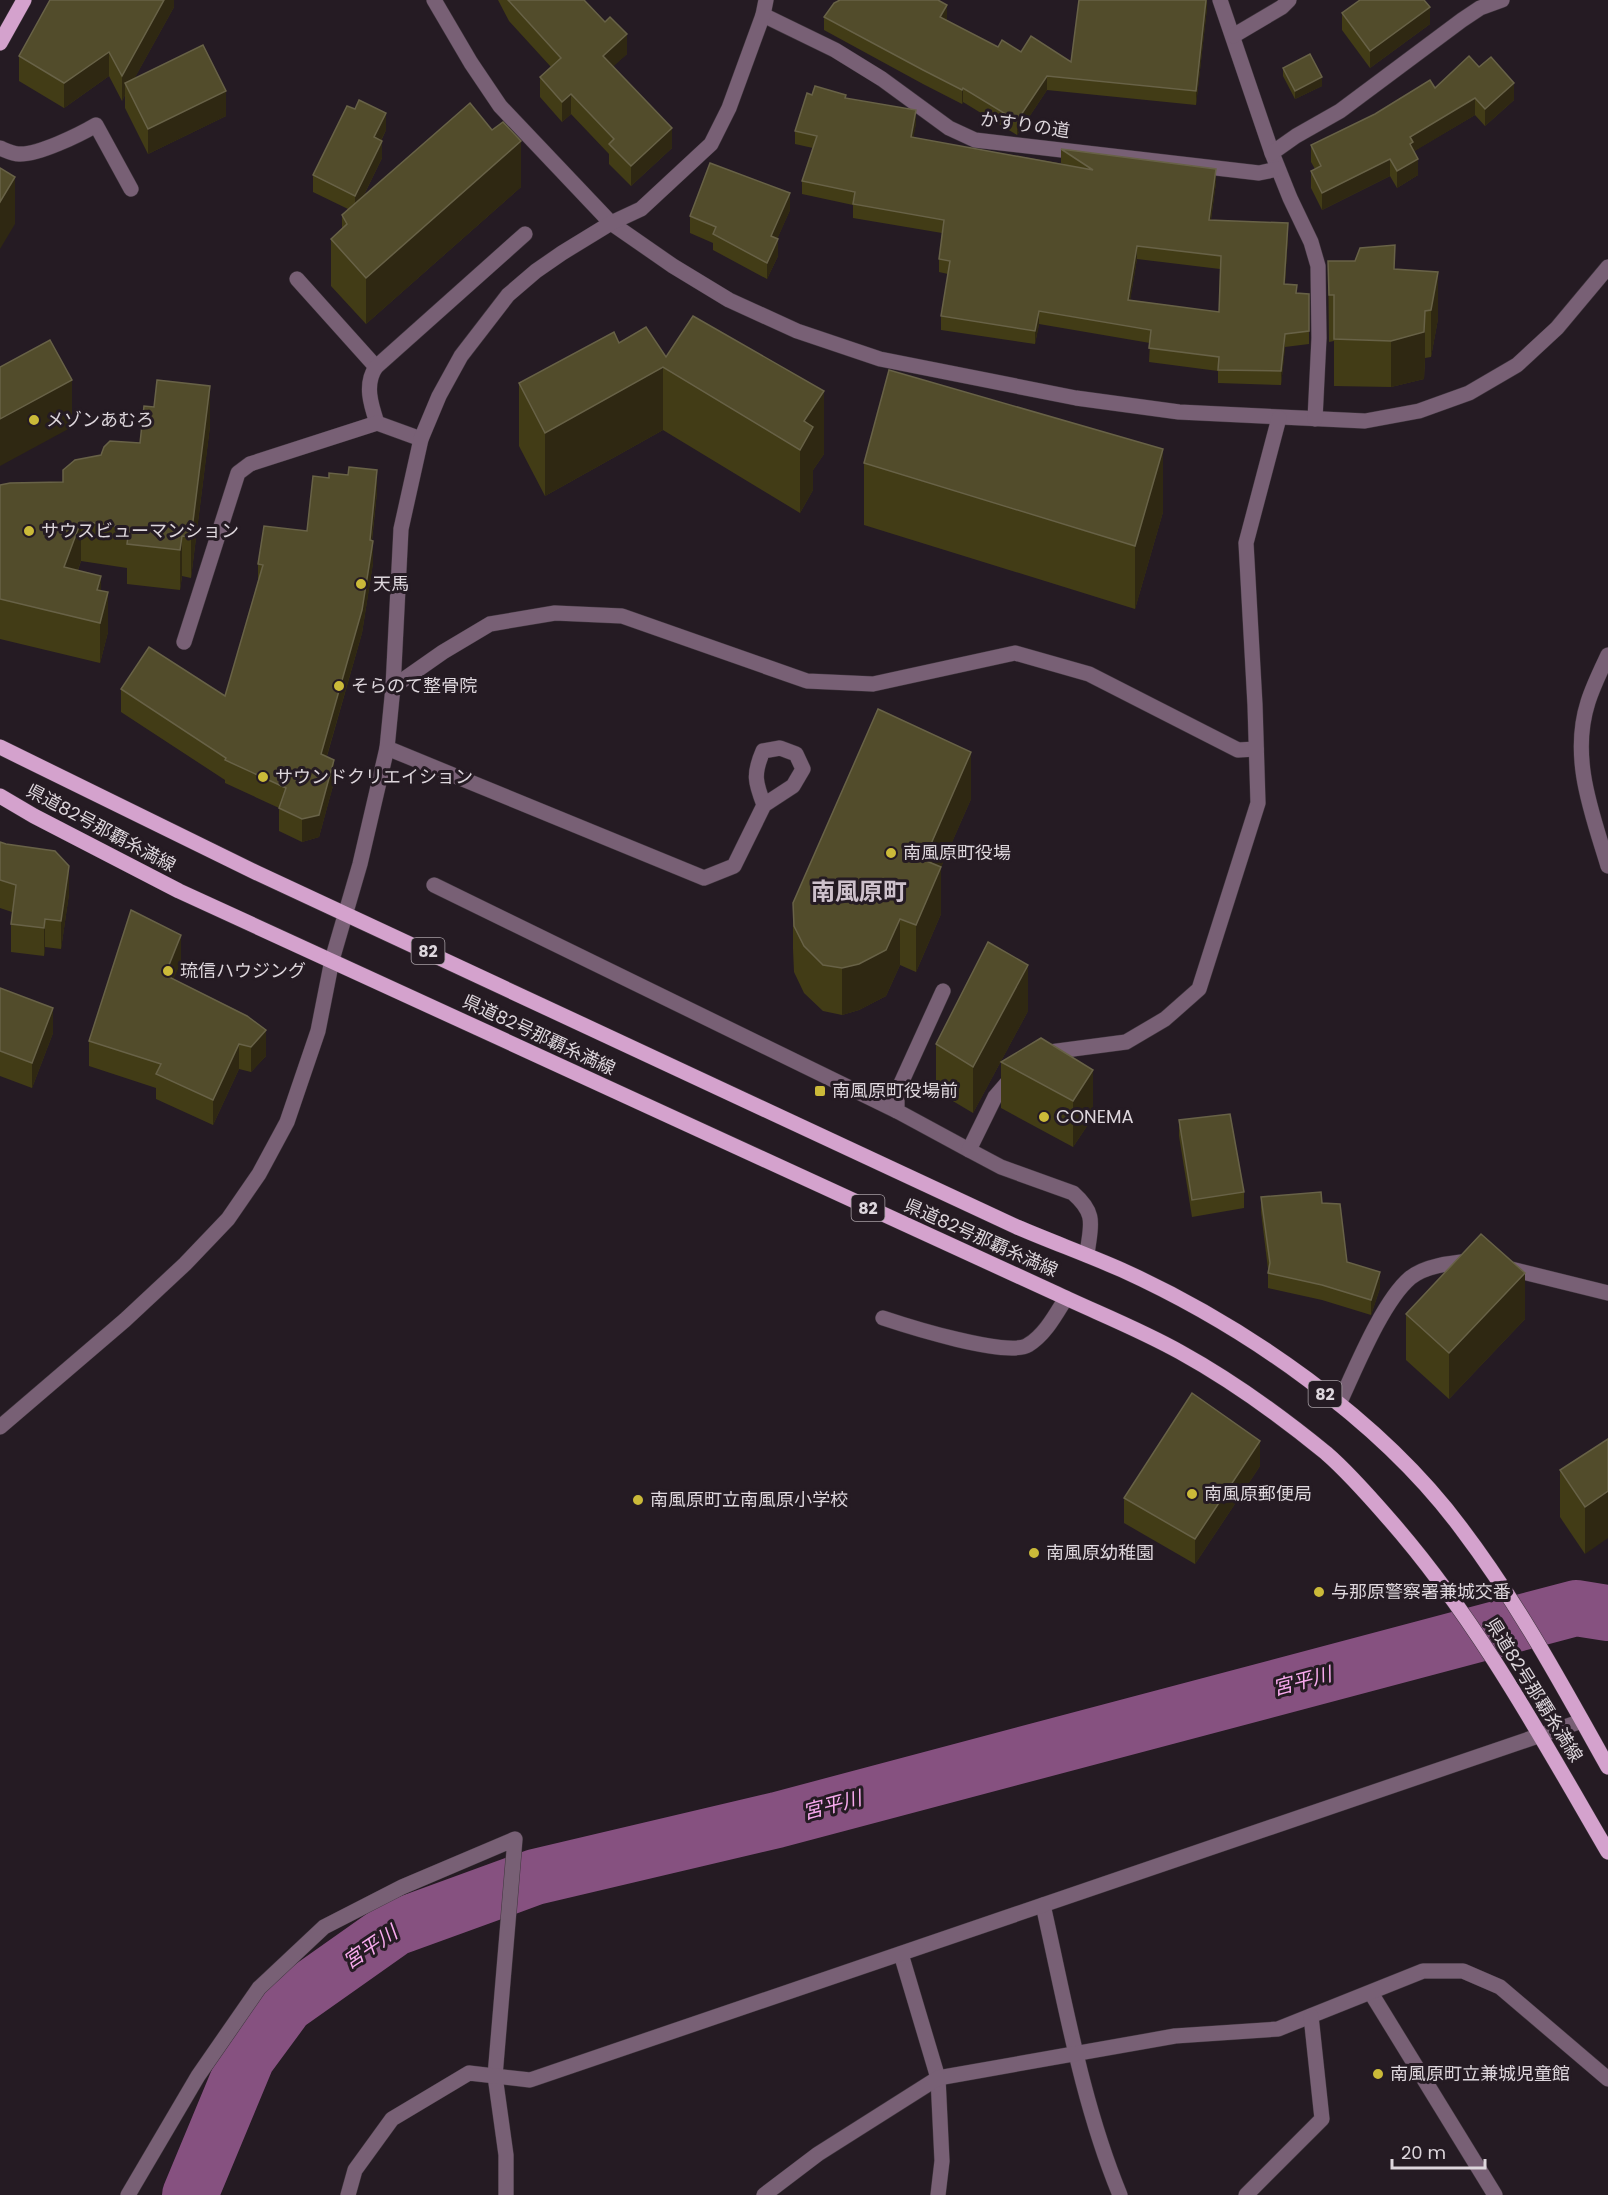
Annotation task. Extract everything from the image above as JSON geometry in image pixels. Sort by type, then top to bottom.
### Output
[{"type":"main road","points":[[0,43],[24,0]]},
{"type":"main road","name":"県道82号那覇糸満線","points":[[0,747],[345,914],[1017,1227],[1123,1271],[1185,1302],[1263,1349],[1339,1404],[1405,1463],[1460,1526],[1511,1598],[1608,1767]]},
{"type":"main road","name":"県道82号那覇糸満線","points":[[0,796],[179,891],[1180,1352],[1256,1401],[1327,1454],[1417,1551],[1459,1606],[1496,1663],[1608,1852]]},
{"type":"street","points":[[434,0],[471,63],[500,106],[611,223],[673,266],[729,300],[797,331],[880,359],[1076,398],[1179,412],[1365,421],[1419,411],[1469,393],[1517,364],[1557,328],[1608,267]]},
{"type":"street","points":[[1220,0],[1272,153],[1311,242],[1318,266],[1319,338],[1315,419]]},
{"type":"street","points":[[1233,36],[1282,7],[1289,0]]},
{"type":"street","points":[[1272,153],[1358,99],[1480,8],[1502,0]]},
{"type":"street","name":"かすりの道","points":[[0,1427],[125,1320],[185,1264],[228,1219],[259,1174],[287,1122],[318,1031],[332,960],[360,864],[387,748],[393,687],[402,529],[421,438],[439,396],[460,356],[508,295],[536,271],[611,223],[640,209],[711,144],[729,108],[765,7],[882,79],[949,128],[975,140],[1259,173],[1278,169]]},
{"type":"street","points":[[0,148],[19,154],[28,152],[77,136],[96,125],[131,189]]},
{"type":"street","points":[[377,423],[369,389],[371,374],[376,367],[525,234]]},
{"type":"street","points":[[297,279],[376,367]]},
{"type":"street","points":[[969,1150],[995,1097],[1027,1063],[1050,1052],[1126,1042],[1165,1019],[1199,989],[1258,803],[1246,543],[1279,418]]},
{"type":"street","points":[[184,642],[238,473],[250,464],[377,423],[421,438]]},
{"type":"street","points":[[393,687],[443,652],[490,624],[555,613],[622,616],[807,681],[873,684],[1015,653],[1089,674],[1238,750],[1256,749]]},
{"type":"street","points":[[1608,655],[1587,704],[1581,747],[1584,784],[1608,866]]},
{"type":"street","points":[[387,748],[704,878],[734,866],[764,805]]},
{"type":"street","points":[[434,885],[897,1111],[1001,1167],[1073,1193],[1082,1201],[1091,1215],[1087,1256]]},
{"type":"street","points":[[897,1111],[897,1092],[943,991]]},
{"type":"street","points":[[1339,1404],[1392,1298],[1411,1277],[1442,1264],[1477,1261],[1608,1293]]},
{"type":"street","points":[[883,1318],[927,1333],[1012,1349],[1027,1346],[1053,1319],[1066,1298]]},
{"type":"street","points":[[348,2195],[355,2170],[392,2119],[469,2073],[531,2080],[1582,1720]]},
{"type":"street","points":[[128,2195],[198,2076],[259,1988],[324,1927],[402,1887],[515,1839],[495,2076],[506,2155],[506,2195]]},
{"type":"street","points":[[1043,1905],[1104,2157],[1120,2195]]},
{"type":"street","points":[[901,1954],[938,2078],[942,2161],[938,2195]]},
{"type":"street","points":[[764,2195],[818,2154],[938,2078],[1175,2036],[1278,2029],[1424,1971],[1463,1971],[1500,1987],[1608,2079]]},
{"type":"street","points":[[1371,1993],[1495,2195]]},
{"type":"street","points":[[1246,2195],[1322,2119],[1311,2016]]},
{"type":"building","points":[[50,0],[164,0],[122,76],[109,52],[64,83],[19,56]]},
{"type":"building","points":[[508,0],[584,0],[605,22],[610,17],[627,34],[603,56],[672,128],[631,166],[609,144],[614,139],[571,94],[562,102],[540,77],[561,58]]},
{"type":"building","points":[[840,0],[938,0],[947,5],[940,17],[998,47],[1002,40],[1021,52],[1031,36],[1071,62],[1079,0],[1206,0],[1196,91],[1047,76],[1017,121],[963,88],[962,90],[824,17],[834,3]]},
{"type":"building","points":[[1360,0],[1424,0],[1430,7],[1370,51],[1342,13]]},
{"type":"building","points":[[203,45],[226,91],[148,129],[125,83]]},
{"type":"building","points":[[1310,54],[1322,77],[1295,91],[1283,68]]},
{"type":"building","points":[[1469,56],[1479,67],[1491,57],[1514,83],[1485,109],[1475,98],[1410,137],[1413,142],[1410,144],[1418,159],[1397,171],[1390,159],[1322,193],[1311,171],[1321,166],[1311,145],[1375,114],[1430,80],[1435,88]]},
{"type":"building","points":[[815,86],[846,95],[845,98],[916,110],[911,137],[1093,170],[1061,149],[1216,169],[1209,220],[1288,223],[1284,284],[1297,285],[1296,293],[1309,294],[1309,331],[1285,334],[1281,371],[1218,370],[1219,357],[1149,348],[1151,330],[1039,311],[1035,331],[941,316],[950,261],[939,259],[944,220],[853,204],[855,192],[802,181],[817,136],[795,131],[807,93],[812,95]],"holes":[[[1137,246],[1221,256],[1219,312],[1128,300]]]},
{"type":"building","points":[[359,100],[386,113],[374,137],[382,141],[355,196],[313,175],[347,106],[355,109]]},
{"type":"building","points":[[470,103],[492,130],[503,122],[521,141],[366,278],[331,239],[347,224],[342,215]]},
{"type":"building","points":[[710,163],[790,193],[771,236],[778,239],[767,263],[713,234],[716,227],[690,216]]},
{"type":"building","points":[[0,168],[15,177],[0,202]]},
{"type":"building","points":[[1395,245],[1394,269],[1438,272],[1431,310],[1425,311],[1424,332],[1391,341],[1334,339],[1334,295],[1329,295],[1328,261],[1355,261],[1360,248]]},
{"type":"building","points":[[693,316],[824,391],[804,421],[813,427],[800,450],[663,367],[545,433],[519,383],[614,332],[619,343],[646,327],[666,357]]},
{"type":"building","points":[[50,340],[72,380],[0,419],[0,367]]},
{"type":"building","points":[[889,370],[1163,449],[1135,546],[864,463]]},
{"type":"building","points":[[157,380],[210,386],[191,537],[182,536],[180,550],[127,544],[129,528],[81,521],[64,567],[101,576],[97,590],[108,592],[100,623],[0,599],[0,485],[63,482],[63,470],[75,460],[101,455],[104,447],[110,441],[140,443],[144,406],[154,407]]},
{"type":"building","points":[[349,467],[377,470],[370,540],[373,541],[362,610],[321,754],[334,760],[319,815],[302,819],[279,808],[286,788],[225,760],[226,758],[121,689],[149,647],[225,696],[263,565],[258,564],[264,526],[307,531],[313,476],[329,478],[329,473],[348,475]]},
{"type":"building","name":"南風原町役場","points":[[878,709],[971,752],[924,860],[941,867],[916,925],[900,919],[886,950],[859,964],[842,968],[823,965],[804,946],[794,926],[793,903]]},
{"type":"building","points":[[0,842],[55,851],[69,866],[61,921],[45,919],[44,928],[11,924],[16,885],[0,880]]},
{"type":"building","points":[[131,910],[181,935],[165,975],[247,1016],[266,1030],[251,1047],[239,1044],[213,1100],[156,1074],[161,1064],[89,1041]]},
{"type":"building","points":[[988,942],[1028,965],[973,1067],[936,1044]]},
{"type":"building","points":[[0,988],[53,1008],[32,1063],[0,1051]]},
{"type":"building","points":[[1041,1038],[1093,1070],[1073,1101],[1001,1062]]},
{"type":"building","points":[[1230,1114],[1244,1192],[1192,1200],[1179,1120]]},
{"type":"building","points":[[1321,1192],[1322,1203],[1340,1204],[1347,1262],[1380,1272],[1371,1300],[1322,1285],[1268,1273],[1270,1263],[1261,1197]]},
{"type":"building","points":[[1481,1234],[1525,1273],[1449,1353],[1406,1314]]},
{"type":"building","name":"南風原郵便局","points":[[1192,1393],[1260,1441],[1195,1539],[1124,1498]]},
{"type":"building","points":[[1608,1439],[1608,1491],[1585,1507],[1560,1470]]},
{"type":"waterway","name":"宮平川","points":[[190,2195],[247,2058],[286,2005],[395,1928],[535,1877],[777,1820],[1576,1608],[1608,1613]]},
{"type":"place","name":"メゾンあむろ","points":[[34,420]]},
{"type":"place","name":"サウスビューマンション","points":[[29,531]]},
{"type":"place","name":"天馬","points":[[361,584]]},
{"type":"place","name":"そらのて整骨院","points":[[339,686]]},
{"type":"place","name":"サウンドクリエイション","points":[[263,777]]},
{"type":"place","name":"南風原町役場","points":[[891,853]]},
{"type":"place","name":"琉信ハウジング","points":[[168,971]]},
{"type":"place","name":"南風原町役場前","points":[[820,1091]]},
{"type":"place","name":"CONEMA","points":[[1044,1117]]},
{"type":"place","name":"南風原郵便局","points":[[1192,1494]]},
{"type":"place","name":"南風原町立南風原小学校","points":[[638,1500]]},
{"type":"place","name":"南風原幼稚園","points":[[1034,1553]]},
{"type":"place","name":"与那原警察署兼城交番","points":[[1319,1592]]},
{"type":"place","name":"南風原町立兼城児童館","points":[[1378,2074]]},
{"type":"district","name":"南風原町","points":[[859,892]]}]
